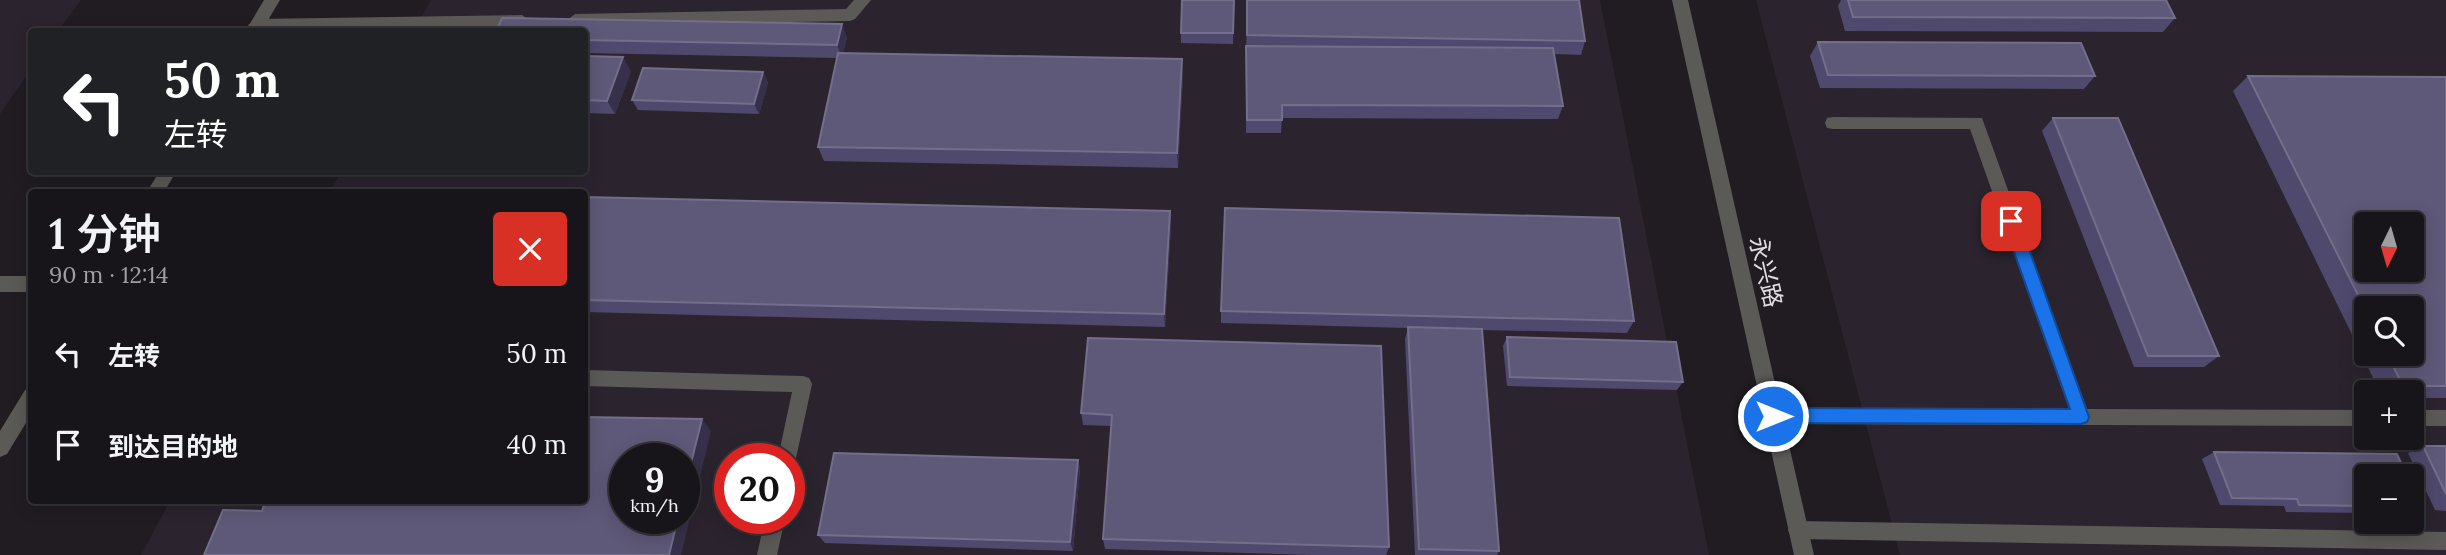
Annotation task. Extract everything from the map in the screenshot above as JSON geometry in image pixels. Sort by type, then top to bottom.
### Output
[{"type":"street","points":[[254,28],[272,0]]},
{"type":"street","points":[[560,20],[850,15],[863,0]]},
{"type":"street","name":"永兴路","points":[[1680,0],[1804,555]]},
{"type":"street","points":[[254,28],[533,20]]},
{"type":"street","points":[[1833,123],[1976,123],[2081,417]]},
{"type":"street","points":[[0,284],[28,284]]},
{"type":"street","points":[[588,378],[803,384],[790,443]]},
{"type":"street","points":[[0,448],[28,402]]},
{"type":"street","points":[[1773,416],[2354,418]]},
{"type":"street","points":[[2424,418],[2446,418]]},
{"type":"street","points":[[1798,530],[2439,546]]},
{"type":"street","points":[[767,555],[772,534]]},
{"type":"shaded area","points":[[0,0],[81,0],[60,28],[28,28],[28,73],[0,114]]},
{"type":"shaded area","points":[[431,0],[1600,0],[1709,555],[141,555],[168,504],[588,504],[588,189],[332,189],[339,175],[588,175],[588,28],[416,28]]},
{"type":"shaded area","points":[[1756,0],[2446,0],[2446,555],[1900,555]]},
{"type":"building","points":[[1182,0],[1234,0],[1233,33],[1181,33]]},
{"type":"building","points":[[1247,0],[1579,0],[1585,41],[1247,35]]},
{"type":"building","points":[[1848,0],[2166,0],[2175,18],[1853,17]]},
{"type":"building","points":[[502,18],[842,24],[837,45],[588,40],[588,28],[498,28]]},
{"type":"building","points":[[1818,42],[2081,43],[2095,76],[1828,75]]},
{"type":"building","points":[[1246,46],[1553,48],[1563,106],[1282,105],[1282,120],[1247,120]]},
{"type":"building","points":[[838,53],[1182,59],[1177,153],[818,147]]},
{"type":"building","points":[[588,56],[623,57],[607,101],[588,100]]},
{"type":"building","points":[[643,68],[763,72],[754,104],[632,100]]},
{"type":"building","points":[[2248,76],[2446,77],[2446,386],[2424,386],[2424,380],[2400,380],[2393,366],[2424,366],[2424,296],[2358,296]]},
{"type":"building","points":[[2053,118],[2118,118],[2219,356],[2148,356]]},
{"type":"building","points":[[588,197],[1170,211],[1164,314],[588,300]]},
{"type":"building","points":[[1225,208],[1619,218],[1634,321],[1221,311]]},
{"type":"building","points":[[1408,327],[1482,329],[1499,551],[1419,549]]},
{"type":"building","points":[[1507,337],[1676,342],[1683,382],[1510,377]]},
{"type":"building","points":[[1088,338],[1381,346],[1389,547],[1103,539],[1112,415],[1081,413]]},
{"type":"building","points":[[588,417],[702,419],[696,443],[609,443],[609,534],[674,534],[669,555],[204,555],[223,510],[262,511],[265,504],[588,504]]},
{"type":"building","points":[[2424,446],[2446,446],[2446,494],[2424,448]]},
{"type":"building","points":[[2214,452],[2397,454],[2402,464],[2354,464],[2354,506],[2299,505],[2297,499],[2232,498]]},
{"type":"building","points":[[834,453],[1078,460],[1070,542],[818,535]]},
{"type":"route","points":[[1773,416],[2081,417],[2011,221]]}]
